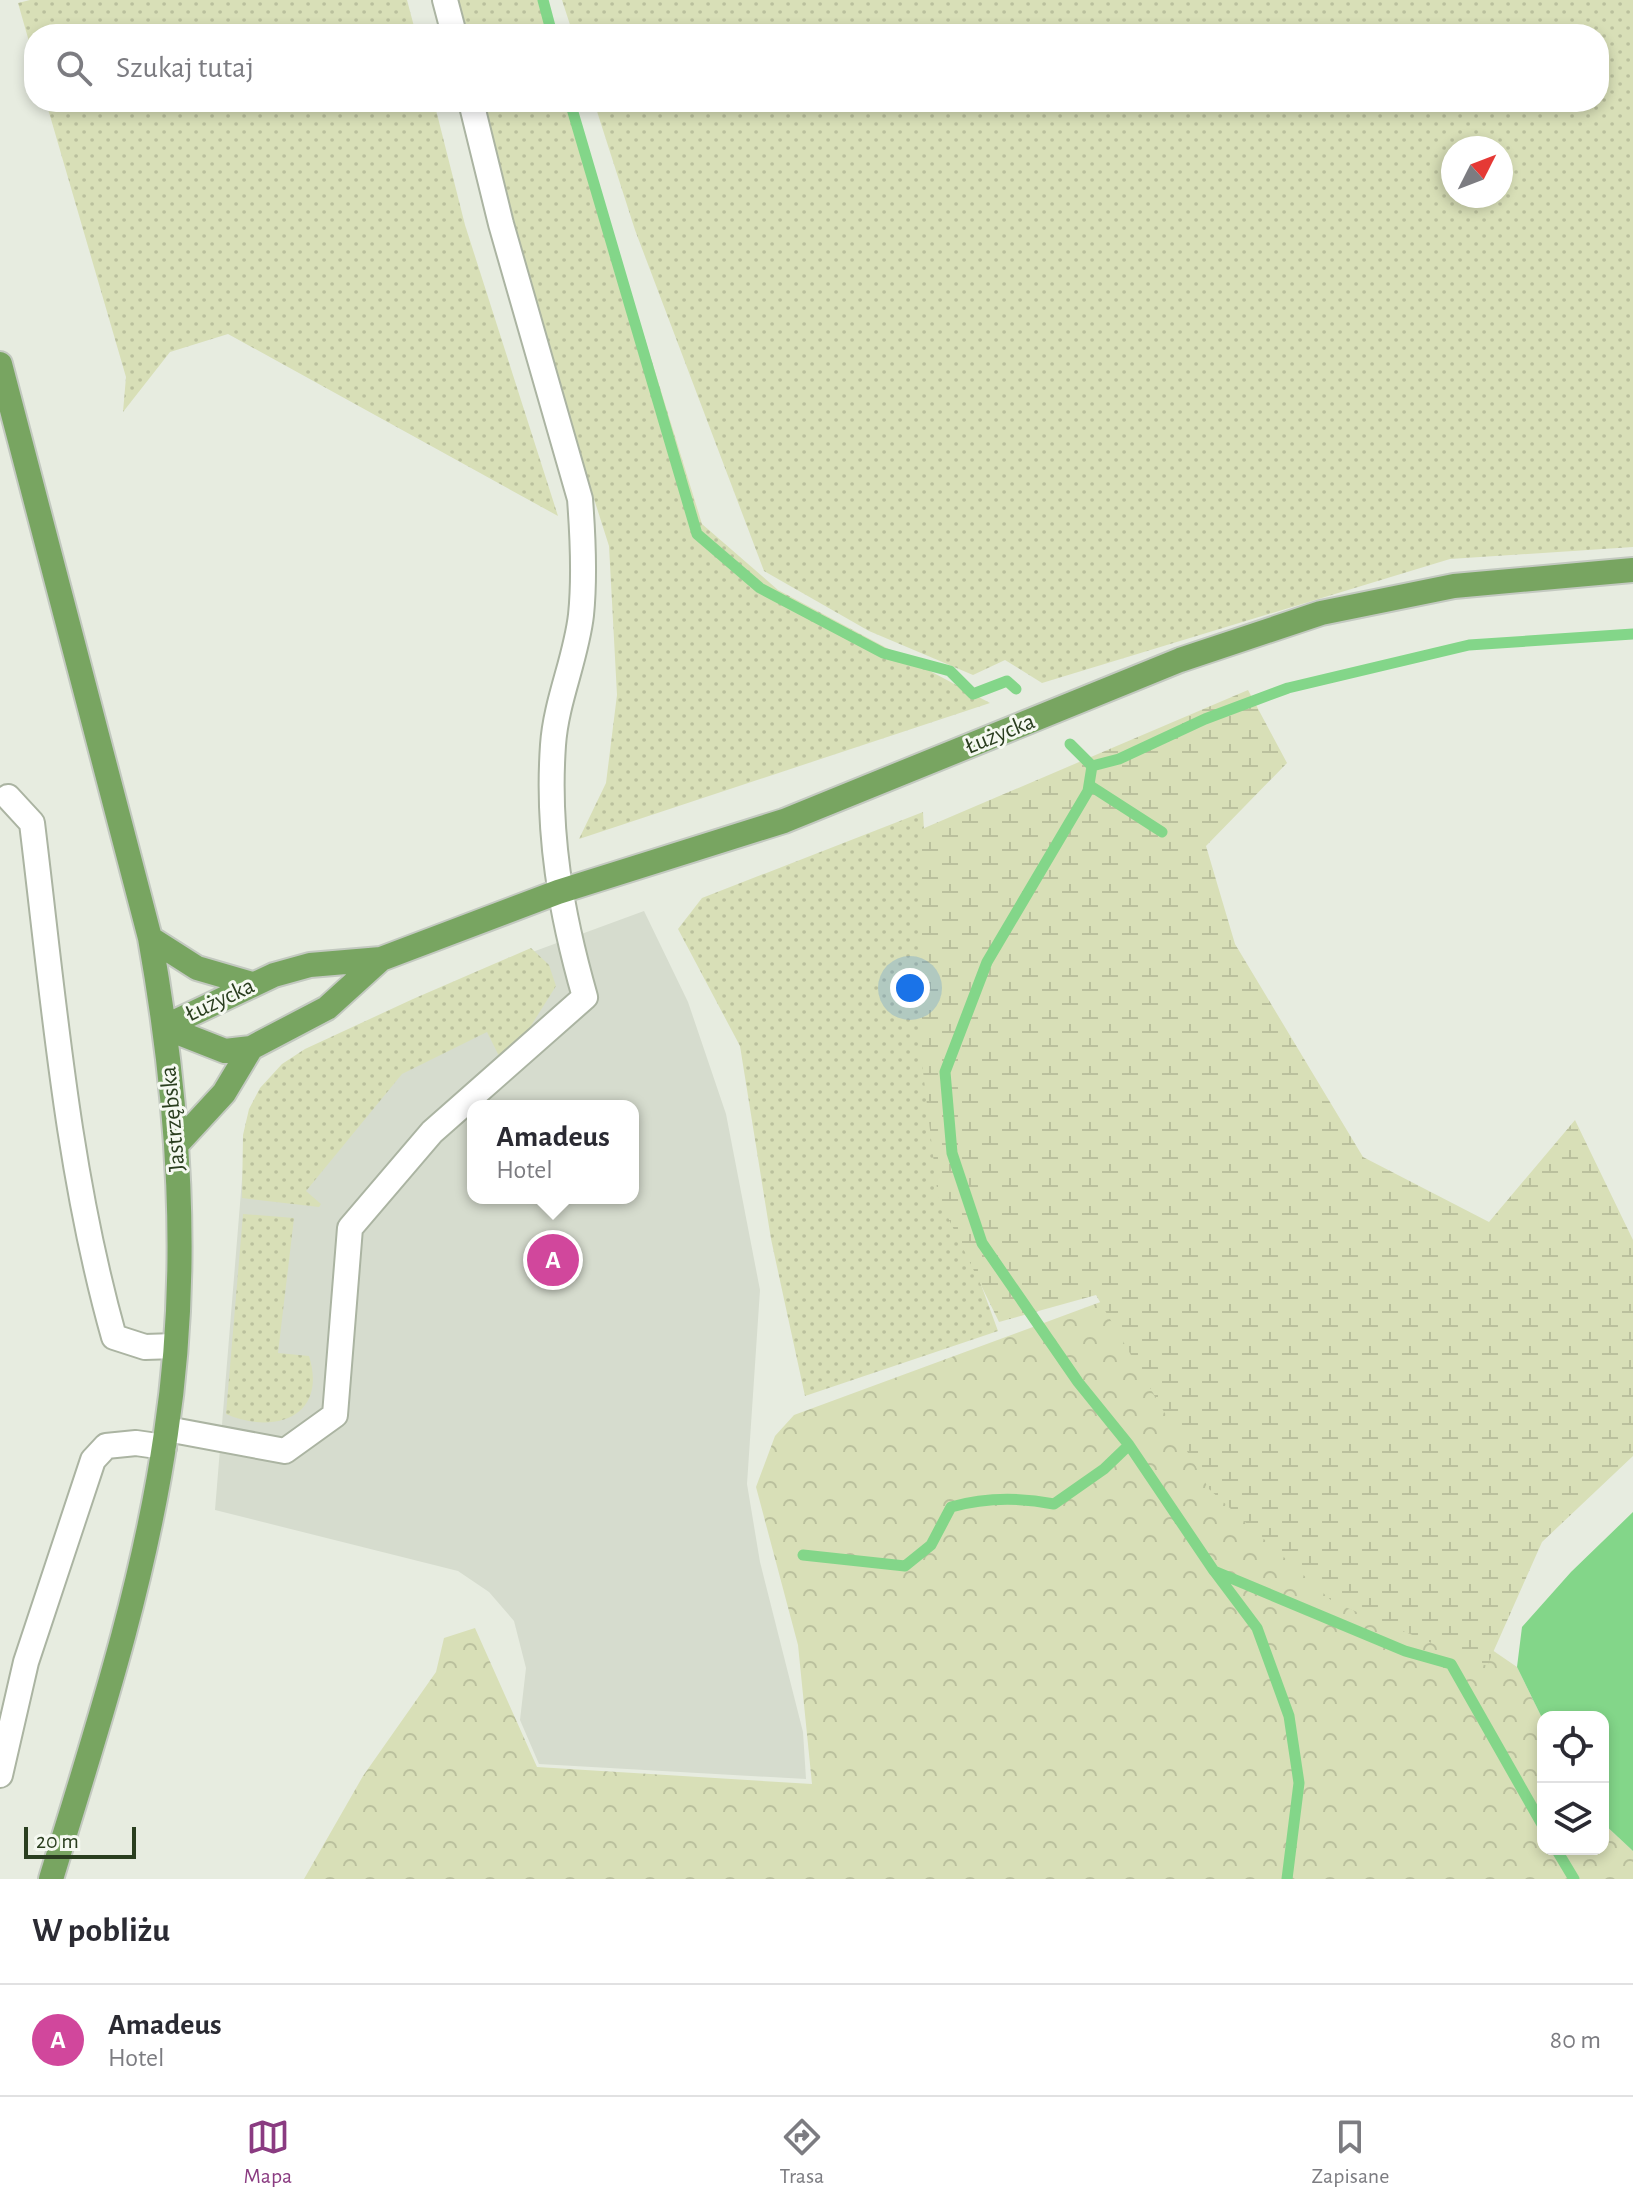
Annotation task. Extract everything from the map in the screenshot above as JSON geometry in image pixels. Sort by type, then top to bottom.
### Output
[{"type":"main road","name":"Jastrzębska","points":[[0,364],[150,938],[177,1144],[175,1346],[166,1438],[139,1578],[51,1879]]},
{"type":"main road","name":"Łużycka","points":[[164,1027],[252,984],[310,965],[381,959],[558,892],[784,821],[1180,660],[1321,613],[1454,586],[1633,570]]},
{"type":"main road","points":[[150,938],[197,968],[252,984]]},
{"type":"main road","name":"Łużycka","points":[[164,1027],[225,1051],[251,1048],[327,1008],[381,959]]},
{"type":"main road","points":[[177,1144],[224,1093],[251,1048]]},
{"type":"street","points":[[445,0],[451,24]]},
{"type":"street","points":[[468,1100],[585,997],[558,892],[553,853],[553,743],[581,616],[583,546],[580,499],[501,224],[473,112]]},
{"type":"street","points":[[8,797],[32,823],[62,1059],[97,1282],[114,1337],[145,1347],[175,1346]]},
{"type":"street","points":[[0,1775],[26,1662],[93,1460],[106,1446],[166,1438],[285,1451],[335,1415],[350,1228],[432,1132],[467,1101]]},
{"type":"shaded area","points":[[644,911],[688,1002],[726,1114],[760,1290],[747,1484],[760,1562],[803,1732],[806,1779],[539,1764],[520,1720],[526,1668],[514,1621],[489,1592],[458,1571],[215,1510],[244,1155],[527,954]]},
{"type":"shaded area","points":[[1633,1512],[1633,1851],[1609,1829],[1609,1711],[1539,1711],[1517,1667],[1522,1627],[1571,1572]]},
{"type":"green space","points":[[30,0],[407,0],[413,24],[24,24],[18,3]]},
{"type":"green space","points":[[457,0],[541,0],[548,24],[463,24]]},
{"type":"green space","points":[[562,0],[1633,0],[1633,547],[1450,559],[1042,683],[1005,660],[973,675],[869,631],[764,571],[635,230],[597,112],[1609,112],[1609,24],[570,24]]},
{"type":"green space","points":[[49,112],[437,112],[465,225],[558,516],[228,334],[170,352],[123,412],[126,377]]},
{"type":"green space","points":[[486,112],[575,112],[702,524],[778,590],[990,703],[579,839],[606,783],[617,695],[609,546],[553,370]]},
{"type":"green space","points":[[1248,690],[1287,763],[1206,846],[1235,944],[1363,1157],[1489,1222],[1575,1120],[1633,1240],[1633,1456],[1542,1542],[1487,1666],[1333,1602],[1209,1489],[1096,1295],[999,1322],[938,1197],[920,1046],[922,829]]},
{"type":"green space","points":[[923,812],[943,1181],[998,1331],[805,1396],[771,1239],[740,1046],[678,929],[702,898]]},
{"type":"green space","points":[[531,948],[549,965],[556,986],[527,1032],[500,1058],[487,1032],[402,1074],[306,1191],[321,1204],[319,1207],[242,1198],[243,1135],[249,1109],[260,1088],[282,1064],[305,1049]]},
{"type":"green space","points":[[243,1214],[294,1218],[278,1353],[309,1356],[313,1377],[311,1394],[304,1407],[293,1416],[278,1421],[244,1420],[226,1414]]},
{"type":"green space","points":[[1114,1297],[1422,1602],[1517,1667],[1539,1711],[1537,1855],[1609,1855],[1609,1829],[1633,1851],[1633,1879],[304,1879],[363,1776],[436,1672],[444,1638],[475,1628],[537,1767],[812,1784],[798,1645],[756,1487],[775,1436],[794,1415]]},
{"type":"waterway","points":[[543,0],[549,24]]},
{"type":"waterway","points":[[573,112],[697,534],[760,588],[883,653],[950,671],[973,694],[1007,681],[1016,689]]},
{"type":"waterway","points":[[1092,766],[1119,759],[1205,719],[1288,688],[1469,645],[1633,634]]},
{"type":"waterway","points":[[1070,744],[1092,766],[1088,791],[987,962],[945,1072],[952,1153],[982,1243],[1078,1382],[1129,1445],[1214,1571],[1405,1651],[1451,1664],[1537,1815]]},
{"type":"waterway","points":[[1089,785],[1162,832]]},
{"type":"waterway","points":[[803,1555],[905,1566],[931,1545],[951,1507],[1002,1499],[1054,1504],[1104,1469],[1129,1445]]},
{"type":"waterway","points":[[1215,1572],[1257,1628],[1289,1716],[1299,1783],[1287,1879]]},
{"type":"waterway","points":[[1560,1855],[1574,1879]]},
{"type":"place","name":"Amadeus","points":[[553,1260]]}]
